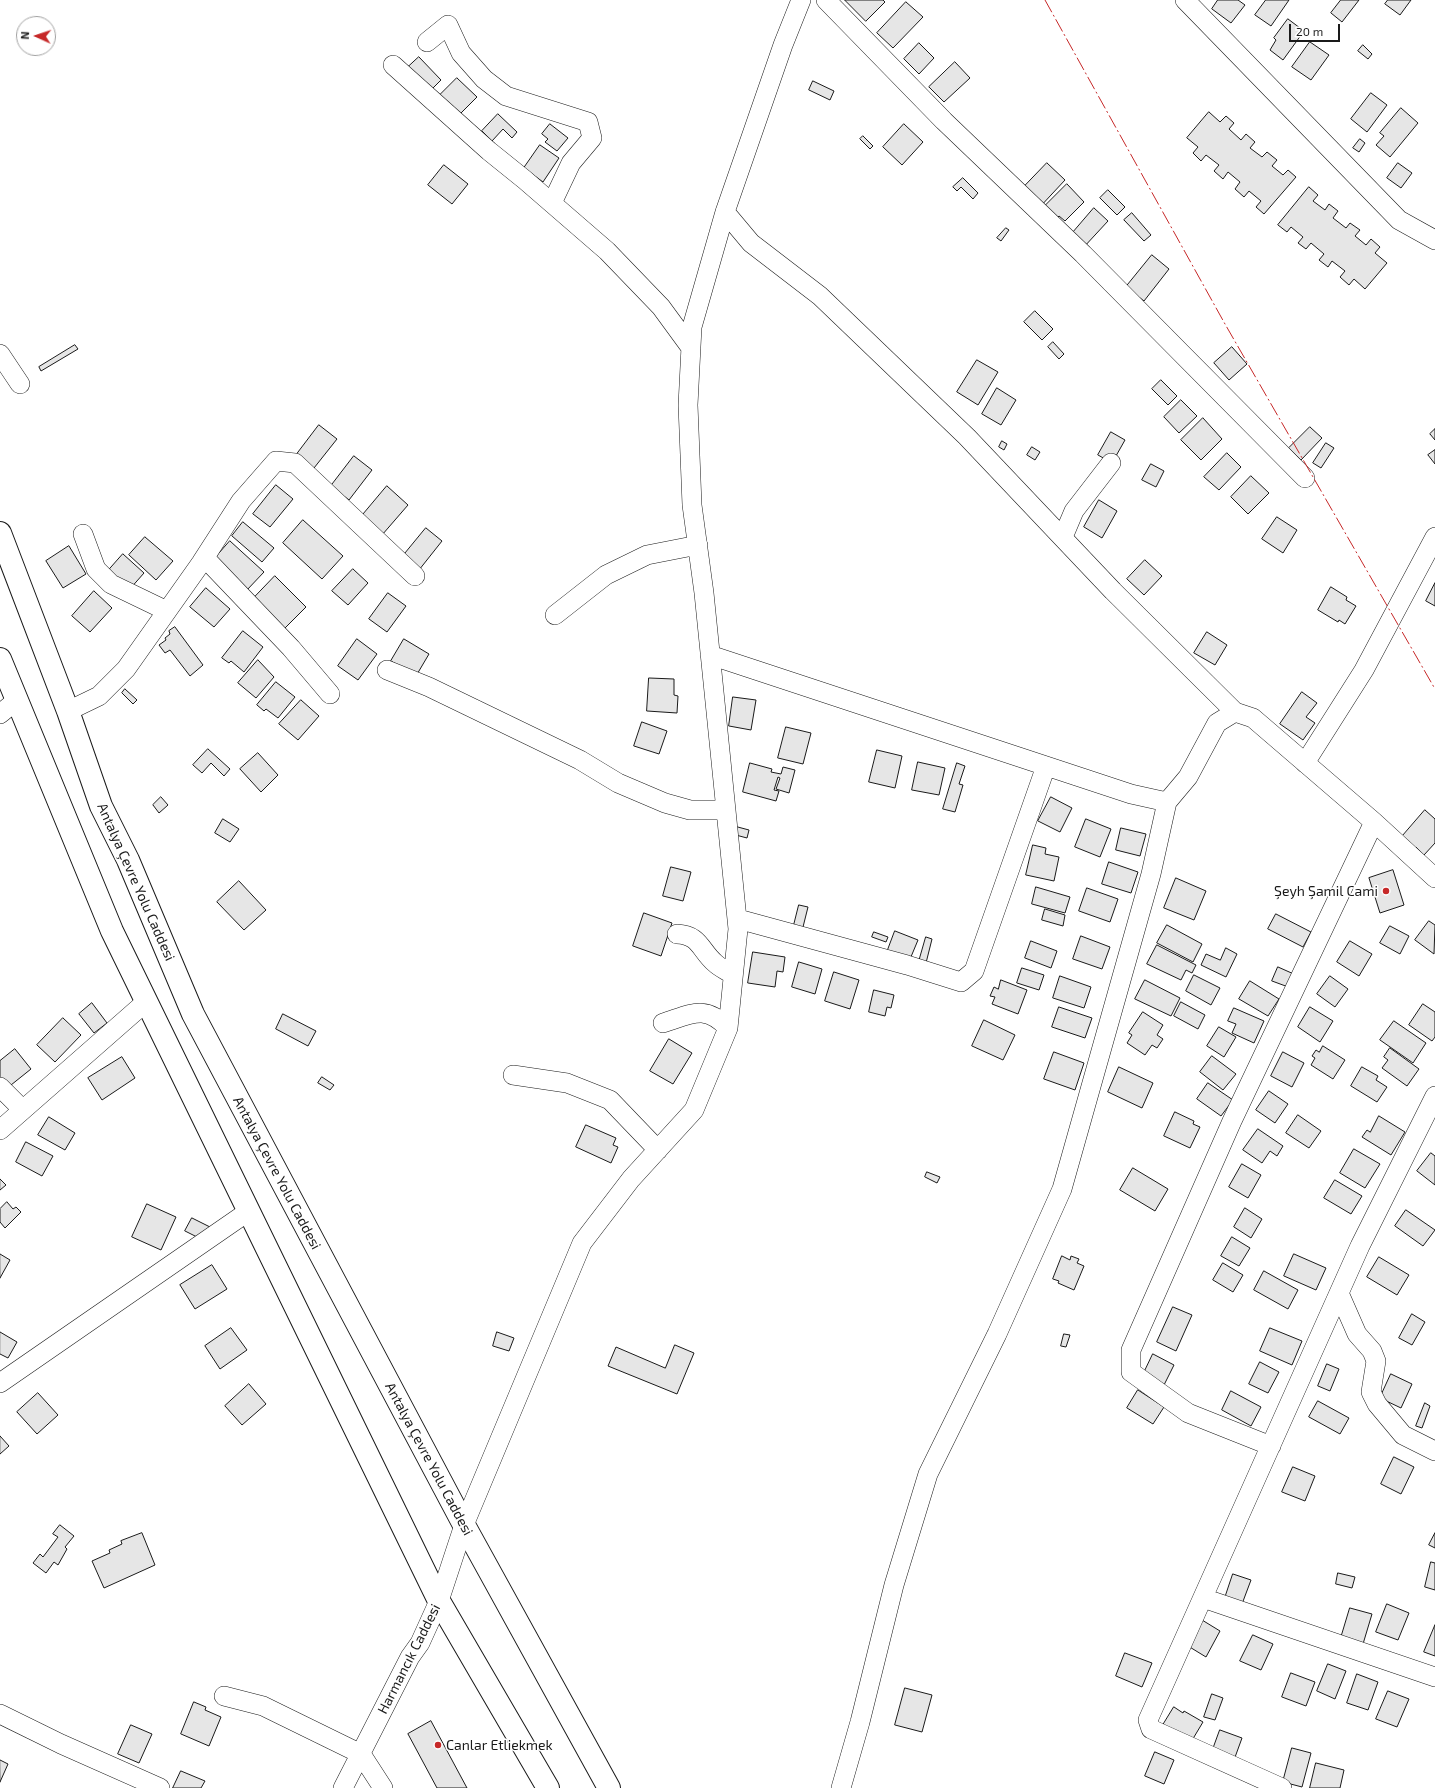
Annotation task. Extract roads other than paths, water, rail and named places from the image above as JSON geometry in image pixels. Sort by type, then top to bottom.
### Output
[{"type":"highway","name":"Antalya Çevre Yolu Caddesi","points":[[0,533],[68,711],[101,806],[128,860],[193,1014],[464,1525],[609,1788]]},
{"type":"highway","points":[[0,659],[112,931],[440,1601],[548,1788]]},
{"type":"street","name":"Harmancık Caddesi","points":[[343,1788],[410,1657],[420,1643],[440,1601],[464,1525],[582,1243],[631,1179],[694,1110],[728,1028],[738,919],[698,546],[692,506],[688,405],[692,327],[725,212],[782,45],[801,0]]},
{"type":"street","points":[[826,0],[944,121],[1083,254],[1305,478]]},
{"type":"street","points":[[1193,3],[1399,220],[1435,240]]},
{"type":"street","points":[[427,42],[448,25],[461,53],[484,79],[506,96],[588,122],[592,138],[571,163],[552,203]]},
{"type":"street","points":[[393,65],[489,151],[607,251],[661,307],[691,348]]},
{"type":"street","points":[[725,212],[751,243],[820,296],[968,437],[1118,596],[1235,712],[1253,718],[1374,822],[1435,878]]},
{"type":"street","points":[[0,354],[20,384]]},
{"type":"street","points":[[68,711],[99,696],[120,674],[167,611],[241,501],[276,461],[295,463],[415,576]]},
{"type":"street","points":[[1063,537],[1074,511],[1111,463]]},
{"type":"street","points":[[83,534],[96,569],[111,584],[167,611]]},
{"type":"street","points":[[1305,763],[1364,670],[1435,537]]},
{"type":"street","points":[[555,615],[606,575],[647,555],[698,546]]},
{"type":"street","points":[[204,558],[291,648],[330,694]]},
{"type":"street","points":[[710,655],[1131,794],[1167,802]]},
{"type":"street","points":[[387,670],[429,687],[580,760],[618,784],[665,803],[690,810],[726,810]]},
{"type":"street","points":[[0,714],[17,700]]},
{"type":"street","points":[[841,1788],[860,1722],[894,1585],[928,1474],[997,1334],[1062,1189],[1151,874],[1167,802],[1188,777],[1217,723],[1235,712]]},
{"type":"street","points":[[738,919],[908,965],[961,982],[974,971],[1046,766]]},
{"type":"street","points":[[1271,1446],[1188,1413],[1131,1372],[1131,1350],[1232,1121],[1374,822]]},
{"type":"street","points":[[677,934],[686,934],[694,938],[715,963],[734,975]]},
{"type":"street","points":[[0,1130],[147,1002]]},
{"type":"street","points":[[664,1022],[698,1012],[717,1017],[728,1028]]},
{"type":"street","points":[[513,1075],[567,1083],[610,1100],[658,1150]]},
{"type":"street","points":[[0,1087],[23,1110]]},
{"type":"street","points":[[1282,1788],[1151,1729],[1148,1720],[1360,1246],[1435,1096]]},
{"type":"street","points":[[0,1383],[249,1211]]},
{"type":"street","points":[[1339,1294],[1357,1334],[1372,1351],[1376,1361],[1371,1392],[1376,1404],[1403,1435],[1435,1451]]},
{"type":"street","points":[[1203,1598],[1435,1677]]},
{"type":"street","points":[[224,1696],[263,1706],[361,1754],[383,1788]]},
{"type":"street","points":[[0,1714],[61,1744],[160,1788]]},
{"type":"place","name":"Şeyh Şamil Cami","points":[[1386,891]]},
{"type":"place","name":"Canlar Etliekmek","points":[[438,1745]]}]
